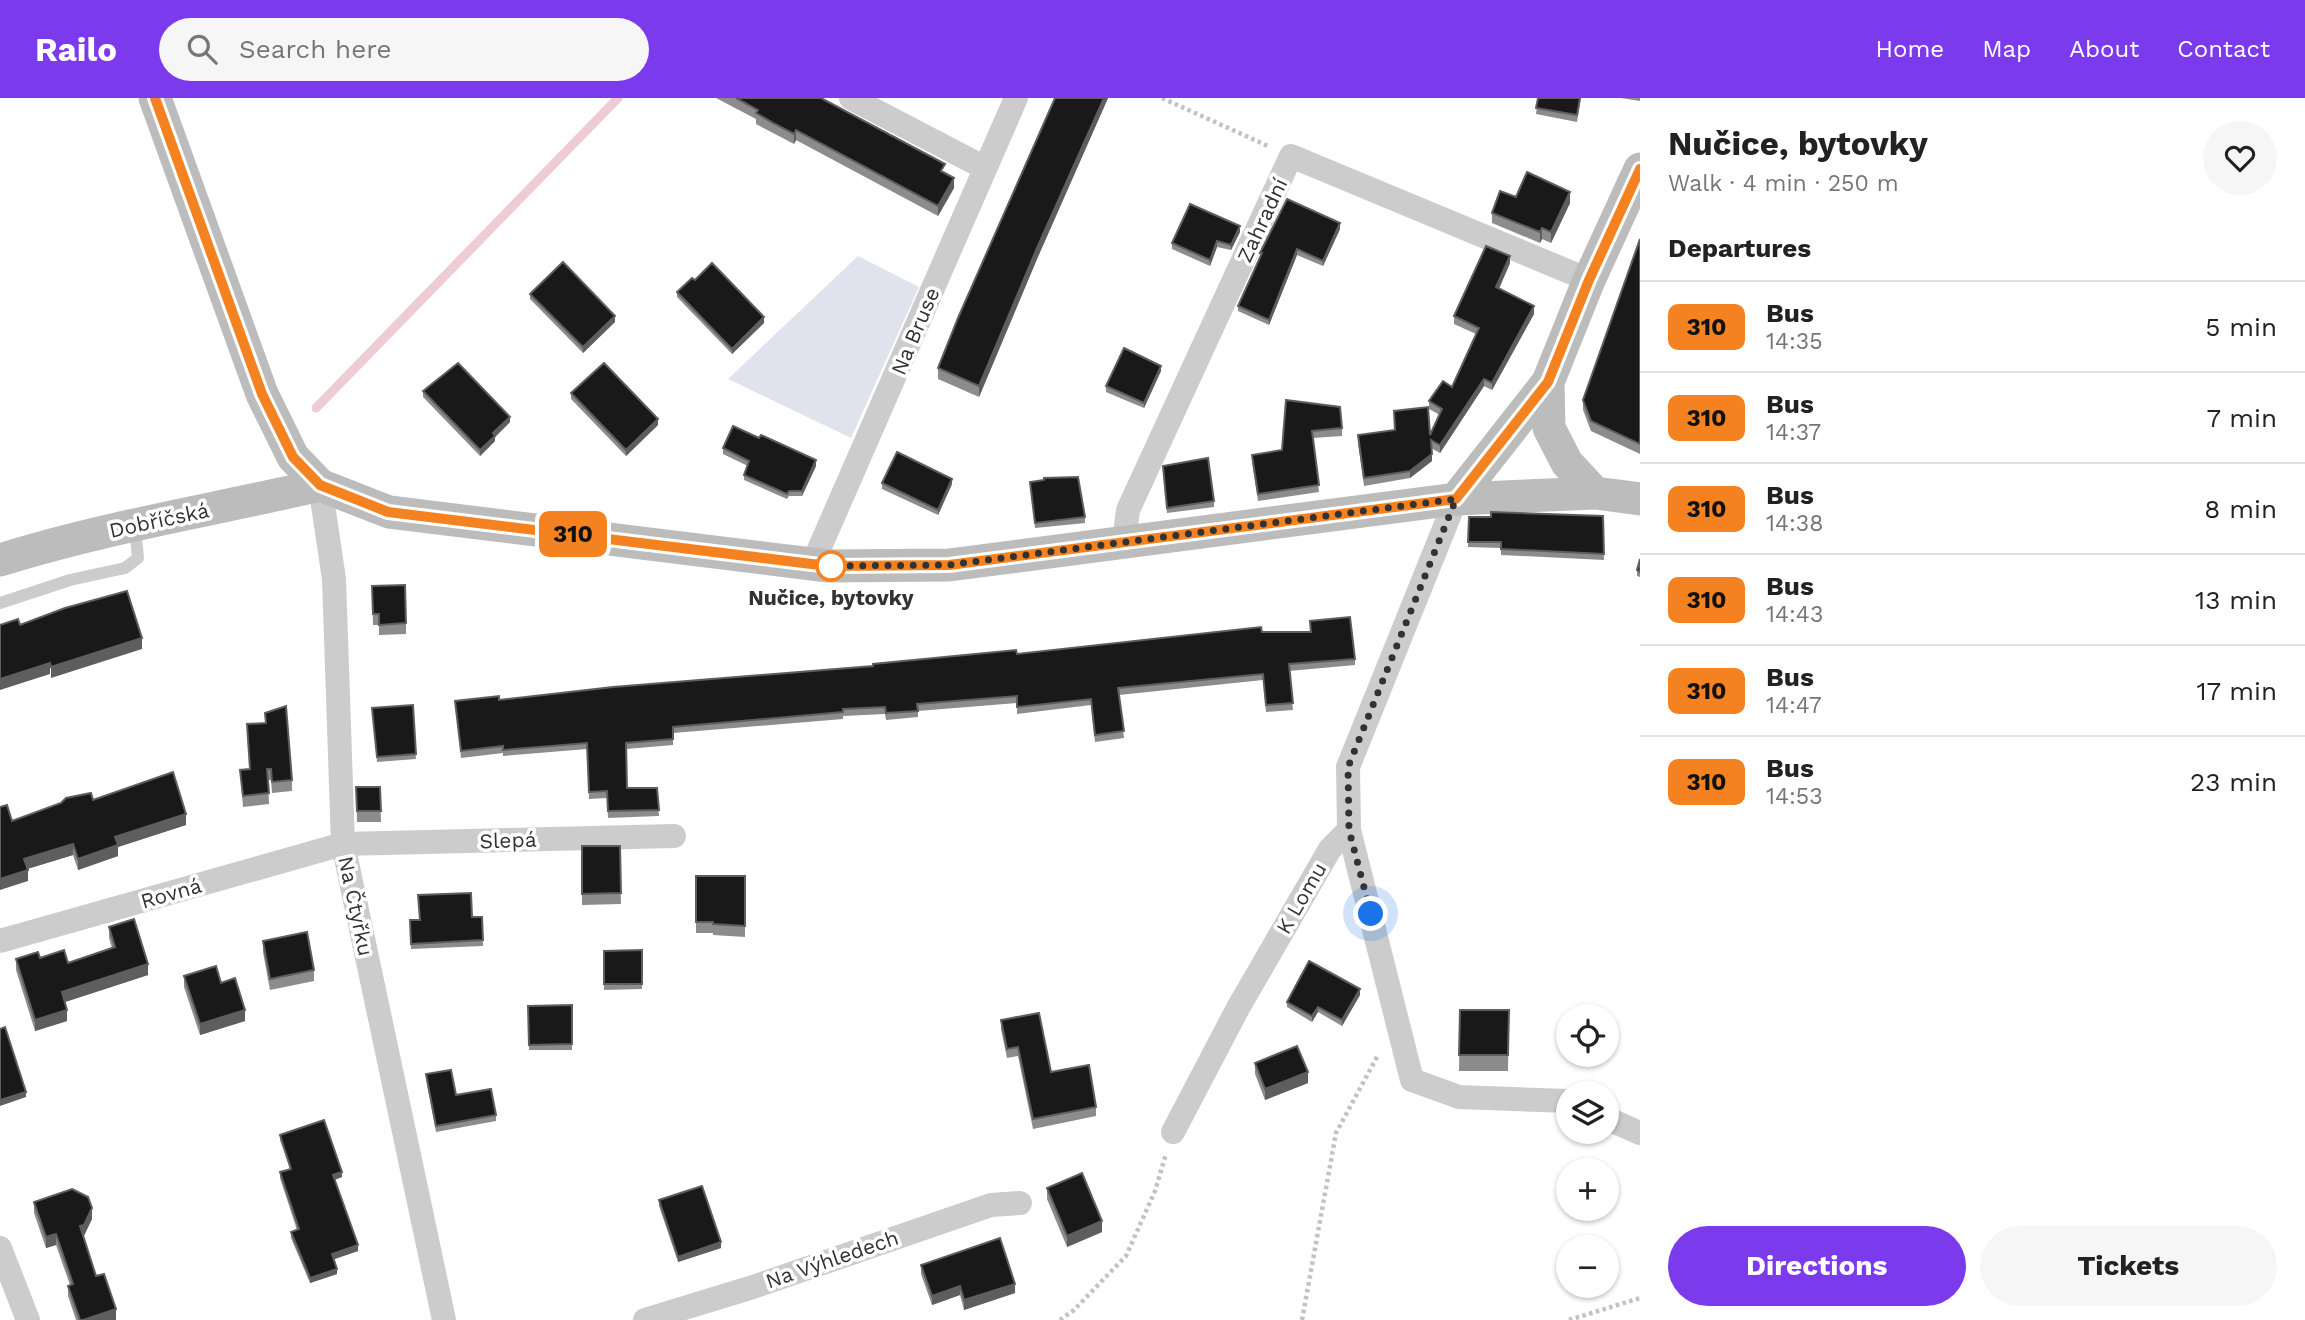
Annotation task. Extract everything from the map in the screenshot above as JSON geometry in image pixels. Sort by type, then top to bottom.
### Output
[{"type":"main road","points":[[155,98],[262,394],[293,457],[320,485],[388,512],[828,566],[949,565],[1456,499],[1595,493],[1640,499]]},
{"type":"main road","points":[[1456,499],[1548,382],[1589,280],[1640,169]]},
{"type":"main road","points":[[1548,382],[1549,428],[1567,463],[1595,493]]},
{"type":"main road","name":"Dobříčská","points":[[0,559],[135,524],[320,485]]},
{"type":"street","points":[[851,98],[985,168]]},
{"type":"street","name":"Na Bruse","points":[[813,563],[1016,98]]},
{"type":"street","name":"Zahradní","points":[[1125,542],[1128,510],[1292,156],[1589,280]]},
{"type":"street","name":"Na Čtyřku","points":[[320,485],[334,579],[343,844],[444,1320]]},
{"type":"street","points":[[1456,499],[1348,767],[1349,830],[1412,1080],[1458,1097],[1556,1101]]},
{"type":"street","name":"K Lomu","points":[[1173,1132],[1238,1008],[1323,860],[1349,830]]},
{"type":"street","name":"Slepá","points":[[343,844],[674,835]]},
{"type":"street","name":"Rovná","points":[[0,941],[343,844]]},
{"type":"street","points":[[1619,1124],[1640,1133]]},
{"type":"street","name":"Na Výhledech","points":[[645,1320],[752,1287],[991,1205],[1020,1203]]},
{"type":"street","points":[[0,1248],[28,1320]]},
{"type":"lane","points":[[0,603],[70,580],[125,568],[138,558],[135,524]]},
{"type":"path","points":[[1162,98],[1292,156]]},
{"type":"path","points":[[1302,1320],[1336,1133],[1397,1020]]},
{"type":"path","points":[[1060,1320],[1074,1310],[1126,1256],[1155,1191],[1173,1132]]},
{"type":"path","points":[[1569,1320],[1640,1298]]},
{"type":"shaded area","points":[[858,256],[919,287],[851,438],[728,379]]},
{"type":"building","points":[[736,98],[821,98],[945,164],[941,171],[954,178],[938,206],[796,130],[794,134],[775,124],[756,113],[758,110]]},
{"type":"building","points":[[1055,98],[1104,98],[979,386],[938,368]]},
{"type":"building","points":[[1538,98],[1580,98],[1577,115],[1536,108]]},
{"type":"building","points":[[1527,172],[1570,192],[1551,232],[1542,228],[1540,232],[1492,213],[1500,191],[1516,197]]},
{"type":"building","points":[[1287,199],[1340,223],[1323,261],[1297,249],[1269,320],[1238,306]]},
{"type":"building","points":[[1190,204],[1240,226],[1231,245],[1217,241],[1210,260],[1172,243]]},
{"type":"building","points":[[1640,239],[1640,444],[1591,421],[1583,400]]},
{"type":"building","points":[[1486,246],[1510,256],[1496,287],[1534,306],[1492,383],[1484,379],[1440,445],[1431,440],[1432,454],[1410,471],[1364,478],[1358,435],[1395,430],[1394,411],[1428,407],[1430,435],[1442,409],[1429,401],[1443,381],[1452,387],[1479,328],[1454,316]]},
{"type":"building","points":[[563,262],[615,316],[583,347],[530,294]]},
{"type":"building","points":[[712,263],[764,317],[732,349],[677,292],[692,278],[695,280]]},
{"type":"building","points":[[1124,348],[1161,366],[1144,403],[1106,386]]},
{"type":"building","points":[[458,363],[510,417],[480,450],[423,391]]},
{"type":"building","points":[[604,363],[658,419],[626,450],[571,393]]},
{"type":"building","points":[[1286,400],[1340,407],[1342,428],[1312,431],[1319,485],[1258,494],[1252,455],[1282,450]]},
{"type":"building","points":[[733,426],[759,438],[761,435],[816,460],[802,491],[789,491],[787,494],[744,475],[749,461],[723,448]]},
{"type":"building","points":[[897,452],[952,479],[938,510],[882,483]]},
{"type":"building","points":[[1208,458],[1214,501],[1167,508],[1163,466]]},
{"type":"building","points":[[1078,477],[1085,517],[1035,523],[1030,482],[1044,478]]},
{"type":"building","points":[[1491,512],[1603,516],[1604,554],[1501,549],[1501,542],[1468,542],[1469,517],[1491,517]]},
{"type":"building","points":[[405,585],[406,623],[379,625],[379,614],[373,614],[372,586]]},
{"type":"building","points":[[127,591],[142,638],[51,667],[50,663],[0,679],[0,625],[18,619],[20,625],[65,608]]},
{"type":"building","points":[[1350,617],[1355,659],[1289,664],[1293,703],[1266,705],[1263,674],[1118,688],[1124,731],[1095,735],[1091,699],[1017,707],[1017,696],[917,704],[918,711],[886,713],[885,707],[843,709],[843,712],[673,727],[673,739],[626,743],[627,788],[657,788],[659,810],[608,811],[607,791],[589,792],[587,743],[503,750],[503,746],[461,751],[455,701],[499,696],[499,700],[613,687],[873,666],[1016,650],[1017,654],[1261,627],[1262,632],[1311,632],[1310,621]]},
{"type":"building","points":[[413,705],[416,754],[377,757],[372,708]]},
{"type":"building","points":[[286,706],[292,780],[272,782],[271,769],[267,769],[269,793],[243,796],[240,770],[250,769],[247,724],[266,723],[265,713]]},
{"type":"building","points":[[173,772],[186,814],[115,837],[118,845],[78,859],[73,844],[24,859],[28,870],[0,879],[0,807],[7,805],[12,821],[61,803],[66,798],[91,793],[93,800]]},
{"type":"building","points":[[356,787],[380,787],[381,811],[357,811]]},
{"type":"building","points":[[582,846],[620,846],[621,893],[582,894]]},
{"type":"building","points":[[696,876],[745,876],[745,926],[696,922]]},
{"type":"building","points":[[471,893],[472,917],[482,917],[483,940],[411,944],[410,920],[420,920],[418,895]]},
{"type":"building","points":[[134,919],[148,964],[62,992],[67,1010],[35,1020],[16,959],[38,952],[40,958],[64,950],[68,963],[115,947],[109,927]]},
{"type":"building","points":[[307,932],[314,970],[270,979],[263,941]]},
{"type":"building","points":[[642,950],[642,984],[604,984],[604,951]]},
{"type":"building","points":[[1309,961],[1360,989],[1342,1020],[1318,1007],[1312,1016],[1287,1002]]},
{"type":"building","points":[[216,966],[221,983],[235,978],[245,1010],[200,1024],[184,976]]},
{"type":"building","points":[[572,1005],[572,1044],[529,1045],[528,1006]]},
{"type":"building","points":[[1460,1010],[1509,1010],[1508,1055],[1459,1055]]},
{"type":"building","points":[[1039,1013],[1051,1072],[1089,1065],[1096,1107],[1033,1119],[1018,1047],[1007,1049],[1001,1020]]},
{"type":"building","points":[[5,1027],[26,1092],[0,1100],[0,1029]]},
{"type":"building","points":[[1297,1046],[1308,1072],[1265,1089],[1255,1063]]},
{"type":"building","points":[[451,1070],[456,1095],[491,1089],[496,1115],[436,1126],[426,1074]]},
{"type":"building","points":[[324,1120],[342,1172],[333,1175],[358,1245],[332,1254],[337,1269],[310,1278],[291,1232],[299,1229],[280,1172],[291,1169],[280,1135]]},
{"type":"building","points":[[1082,1173],[1102,1221],[1067,1236],[1047,1188]]},
{"type":"building","points":[[702,1186],[721,1242],[678,1257],[659,1200]]},
{"type":"building","points":[[72,1189],[88,1197],[92,1208],[84,1225],[80,1226],[96,1276],[104,1274],[116,1309],[83,1320],[80,1320],[68,1286],[73,1284],[56,1234],[46,1237],[34,1202]]},
{"type":"building","points":[[1000,1238],[1015,1284],[964,1300],[960,1286],[932,1296],[921,1265]]},
{"type":"waterway","points":[[316,408],[618,98]]},
{"type":"bus line","name":"310","points":[[155,98],[262,394],[293,457],[320,485],[388,512],[828,566],[949,565],[1456,499],[1548,382],[1589,280],[1640,169]]},
{"type":"place","name":"Nučice, bytovky","points":[[831,566]]},
{"type":"route","points":[[831,566],[828,566],[949,565],[1456,499],[1348,767],[1349,830],[1371,914]]}]
